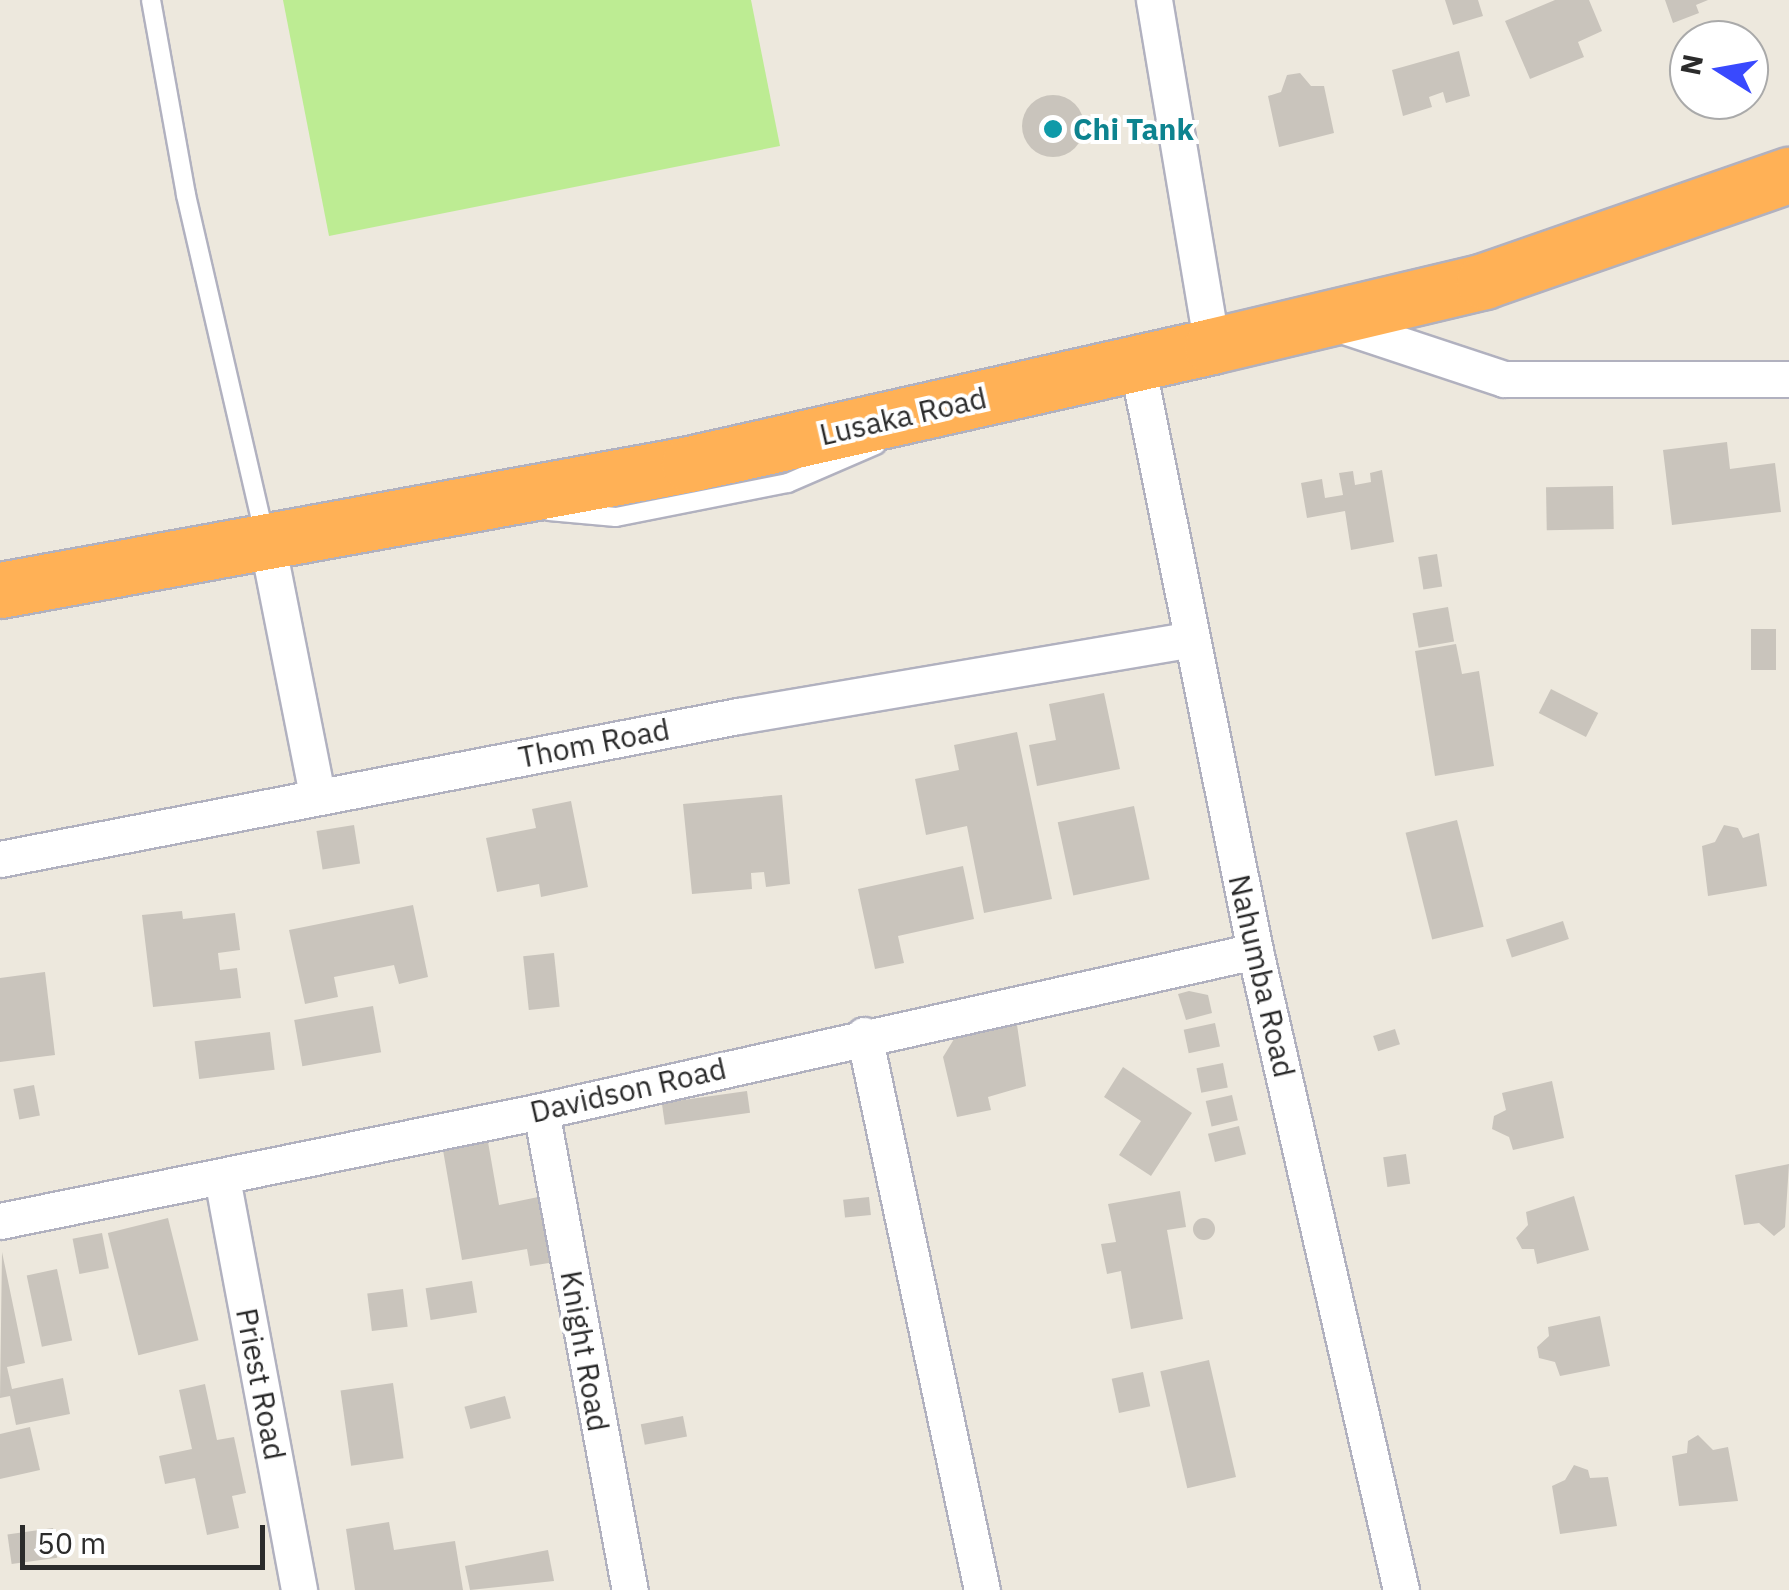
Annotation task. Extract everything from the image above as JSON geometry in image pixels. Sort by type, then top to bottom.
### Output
[{"type":"highway","name":"Lusaka Road","points":[[2,590],[455,503],[630,476],[1212,346],[1484,281],[1789,175]]},
{"type":"street","points":[[1154,0],[1212,346]]},
{"type":"street","points":[[1323,319],[1504,379],[1789,379]]},
{"type":"street","name":"Nahumba Road","points":[[1136,360],[1255,950],[1402,1590]]},
{"type":"street","points":[[267,542],[317,795]]},
{"type":"street","name":"Thom Road","points":[[0,858],[317,795],[1191,638]]},
{"type":"street","name":"Davidson Road","points":[[0,1221],[541,1111],[864,1035],[1255,950]]},
{"type":"street","points":[[864,1035],[982,1590]]},
{"type":"street","name":"Knight Road","points":[[541,1111],[630,1590]]},
{"type":"street","name":"Priest Road","points":[[222,1178],[300,1590]]},
{"type":"lane","points":[[150,0],[186,195],[267,542]]},
{"type":"green space","points":[[283,0],[751,0],[780,146],[329,236]]},
{"type":"building","points":[[1445,0],[1478,0],[1483,16],[1453,25]]},
{"type":"building","points":[[1555,0],[1589,0],[1602,31],[1578,42],[1584,57],[1530,79],[1505,21]]},
{"type":"building","points":[[1665,0],[1708,0],[1696,5],[1699,13],[1672,20]]},
{"type":"building","points":[[1459,51],[1470,96],[1446,103],[1443,92],[1429,97],[1432,107],[1403,116],[1392,70]]},
{"type":"building","points":[[1300,73],[1311,86],[1324,86],[1334,133],[1279,147],[1268,96],[1281,92],[1287,75]]},
{"type":"building","name":"Chi Tank","points":[[1053,95],[1075,104],[1084,126],[1075,148],[1053,157],[1031,148],[1022,126],[1031,104]]},
{"type":"building","points":[[1727,442],[1730,469],[1775,463],[1781,512],[1672,525],[1663,450]]},
{"type":"building","points":[[1382,470],[1394,542],[1351,550],[1345,511],[1307,518],[1301,483],[1322,479],[1325,498],[1343,495],[1339,473],[1353,471],[1355,485],[1371,482],[1370,473]]},
{"type":"building","points":[[1613,486],[1614,529],[1547,530],[1546,487]]},
{"type":"building","points":[[1437,554],[1442,587],[1423,590],[1418,557]]},
{"type":"building","points":[[1448,607],[1454,641],[1419,648],[1413,613]]},
{"type":"building","points":[[1751,629],[1776,629],[1776,670],[1751,670]]},
{"type":"building","points":[[1456,644],[1462,674],[1479,671],[1494,766],[1435,776],[1415,651]]},
{"type":"building","points":[[1551,689],[1598,713],[1586,737],[1539,713]]},
{"type":"building","points":[[1104,693],[1120,769],[1037,786],[1029,745],[1056,740],[1049,704]]},
{"type":"building","points":[[1017,732],[1052,899],[984,913],[967,826],[926,835],[915,779],[959,770],[954,745]]},
{"type":"building","points":[[782,795],[790,884],[766,887],[764,872],[751,873],[752,889],[692,894],[683,804]]},
{"type":"building","points":[[571,801],[588,887],[541,897],[539,884],[497,892],[486,838],[536,828],[532,809]]},
{"type":"building","points":[[1134,806],[1150,879],[1073,896],[1058,822]]},
{"type":"building","points":[[1457,820],[1484,927],[1432,940],[1406,833]]},
{"type":"building","points":[[354,825],[360,864],[323,869],[316,831]]},
{"type":"building","points":[[1724,825],[1738,828],[1743,838],[1759,833],[1767,886],[1708,896],[1702,846],[1715,842]]},
{"type":"building","points":[[963,866],[974,919],[898,936],[904,963],[875,969],[858,889]]},
{"type":"building","points":[[413,905],[428,977],[399,984],[394,965],[334,977],[338,997],[305,1004],[289,930]]},
{"type":"building","points":[[182,911],[183,919],[235,913],[240,950],[218,953],[220,970],[237,968],[241,998],[153,1007],[142,915]]},
{"type":"building","points":[[1563,921],[1569,939],[1512,958],[1506,940]]},
{"type":"building","points":[[554,953],[560,1007],[529,1010],[523,956]]},
{"type":"building","points":[[45,972],[55,1055],[0,1062],[0,978]]},
{"type":"building","points":[[1189,991],[1208,995],[1212,1013],[1186,1020],[1178,994]]},
{"type":"building","points":[[373,1006],[381,1052],[302,1066],[294,1020]]},
{"type":"building","points":[[1016,1018],[1026,1086],[988,1097],[991,1110],[957,1117],[943,1057],[959,1031]]},
{"type":"building","points":[[1215,1023],[1220,1046],[1189,1053],[1184,1030]]},
{"type":"building","points":[[1395,1029],[1400,1044],[1378,1051],[1373,1036]]},
{"type":"building","points":[[270,1032],[275,1070],[199,1079],[195,1041]]},
{"type":"building","points":[[1223,1063],[1228,1088],[1201,1093],[1196,1068]]},
{"type":"building","points":[[1123,1067],[1192,1113],[1151,1176],[1119,1155],[1141,1121],[1104,1097]]},
{"type":"building","points":[[1552,1081],[1564,1138],[1513,1150],[1509,1137],[1492,1129],[1494,1116],[1506,1110],[1502,1093]]},
{"type":"building","points":[[34,1085],[40,1115],[19,1119],[13,1089]]},
{"type":"building","points":[[747,1091],[750,1113],[665,1125],[662,1103]]},
{"type":"building","points":[[1232,1095],[1238,1120],[1212,1126],[1206,1101]]},
{"type":"building","points":[[1239,1126],[1246,1154],[1215,1162],[1208,1134]]},
{"type":"building","points":[[488,1142],[499,1205],[543,1196],[555,1262],[530,1266],[527,1249],[462,1260],[443,1150]]},
{"type":"building","points":[[1406,1154],[1410,1184],[1387,1187],[1383,1157]]},
{"type":"building","points":[[1789,1164],[1785,1227],[1774,1236],[1759,1223],[1744,1225],[1735,1175]]},
{"type":"building","points":[[1180,1191],[1186,1227],[1167,1230],[1183,1319],[1131,1329],[1121,1271],[1107,1274],[1101,1244],[1116,1242],[1108,1204]]},
{"type":"building","points":[[1574,1196],[1589,1250],[1537,1264],[1534,1249],[1522,1249],[1516,1238],[1528,1225],[1526,1212]]},
{"type":"building","points":[[869,1197],[871,1215],[845,1218],[843,1200]]},
{"type":"building","points":[[168,1218],[198,1340],[138,1355],[108,1233]]},
{"type":"building","points":[[1204,1218],[1212,1221],[1212,1237],[1204,1240],[1196,1237],[1193,1229],[1196,1221]]},
{"type":"building","points":[[102,1233],[109,1268],[79,1274],[73,1239]]},
{"type":"building","points":[[2,1252],[25,1363],[7,1367],[12,1389],[63,1378],[70,1414],[16,1425],[10,1396],[0,1398]]},
{"type":"building","points":[[57,1269],[72,1340],[42,1347],[27,1275]]},
{"type":"building","points":[[472,1281],[477,1313],[431,1320],[426,1288]]},
{"type":"building","points":[[403,1289],[408,1327],[372,1331],[367,1293]]},
{"type":"building","points":[[1600,1316],[1610,1366],[1560,1376],[1555,1362],[1539,1358],[1537,1347],[1549,1336],[1548,1327]]},
{"type":"building","points":[[1209,1360],[1236,1477],[1187,1488],[1160,1371]]},
{"type":"building","points":[[1143,1372],[1150,1406],[1119,1413],[1112,1379]]},
{"type":"building","points":[[393,1383],[404,1458],[351,1466],[341,1390]]},
{"type":"building","points":[[205,1384],[217,1440],[234,1437],[246,1493],[232,1496],[239,1528],[207,1535],[195,1478],[165,1484],[159,1456],[192,1449],[179,1390]]},
{"type":"building","points":[[505,1396],[511,1418],[470,1429],[464,1407]]},
{"type":"building","points":[[683,1416],[687,1437],[645,1445],[641,1424]]},
{"type":"building","points":[[30,1427],[40,1470],[0,1479],[0,1434]]},
{"type":"building","points":[[1698,1435],[1713,1450],[1728,1447],[1738,1501],[1679,1506],[1672,1456],[1687,1453],[1688,1441]]},
{"type":"building","points":[[1574,1465],[1588,1470],[1590,1478],[1608,1477],[1617,1526],[1560,1534],[1552,1486],[1565,1480]]},
{"type":"building","points":[[389,1522],[394,1550],[455,1541],[463,1590],[355,1590],[346,1529]]},
{"type":"building","points":[[53,1528],[57,1558],[12,1564],[7,1534]]},
{"type":"building","points":[[548,1550],[554,1581],[470,1590],[465,1566]]},
{"type":"place","name":"Chi Tank","points":[[1053,129]]}]
